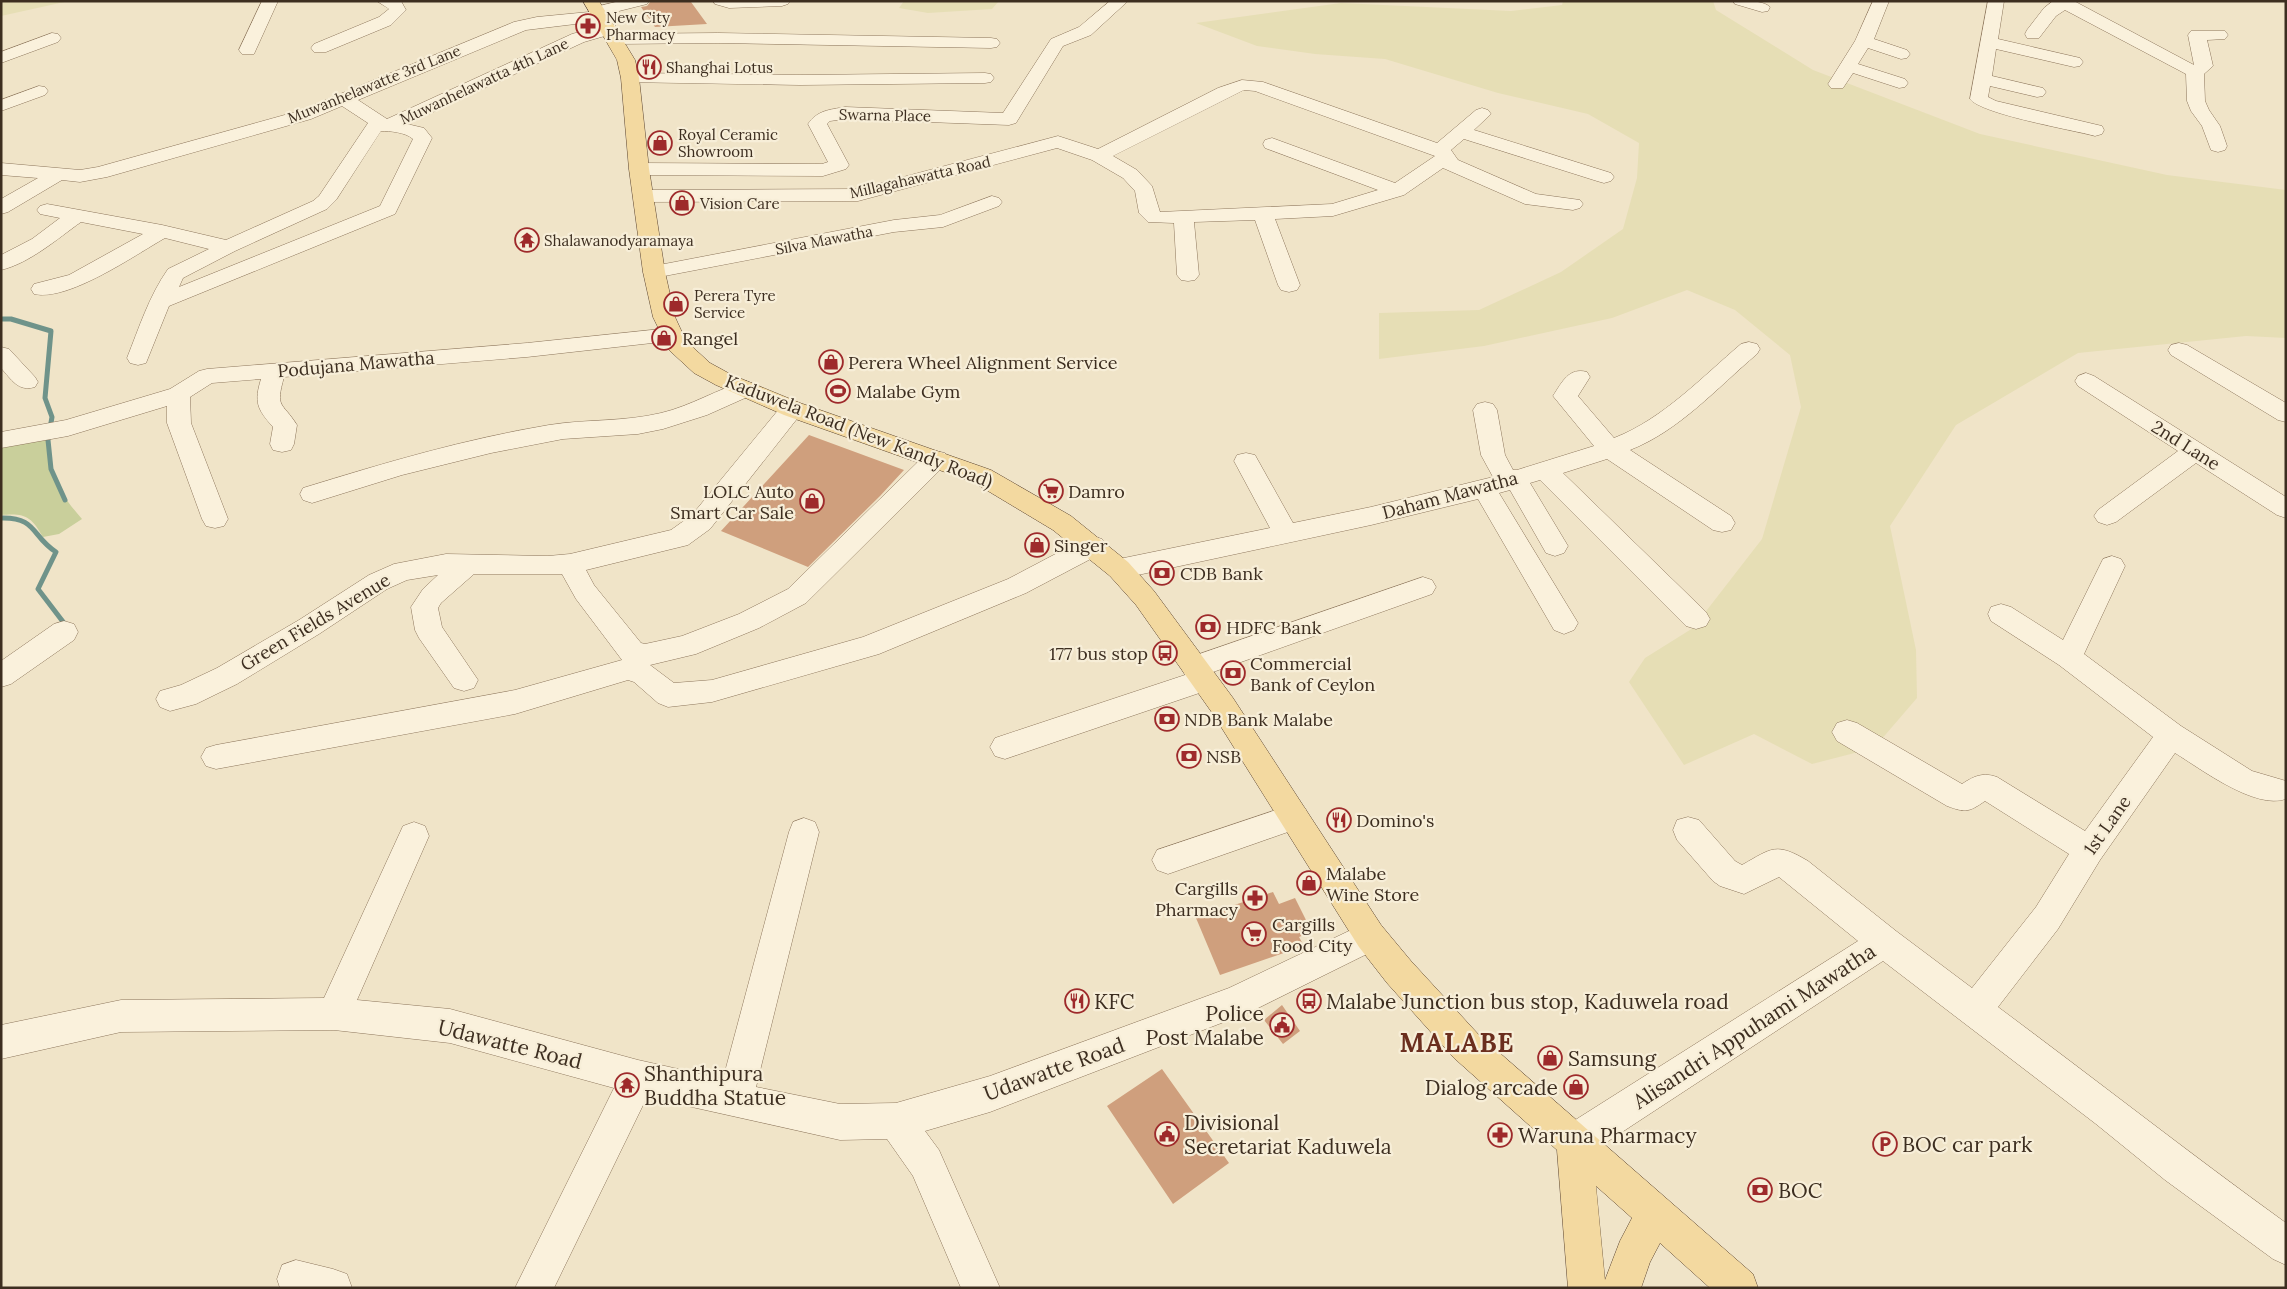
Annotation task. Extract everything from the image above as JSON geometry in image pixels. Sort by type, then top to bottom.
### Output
[{"type":"main road","name":"Kaduwela Road (New Kandy Road)","points":[[603,19],[626,60],[630,78],[639,170],[658,295],[671,335],[688,358],[702,368],[792,409],[982,476],[1032,503],[1093,546],[1146,598],[1200,674],[1370,936],[1399,972],[1466,1046],[1740,1288]]},
{"type":"main road","points":[[1574,1142],[1587,1288]]},
{"type":"main road","points":[[1622,1288],[1633,1254],[1655,1214]]},
{"type":"street","points":[[248,50],[270,1]]},
{"type":"street","points":[[320,48],[386,21],[398,10],[396,5],[385,1]]},
{"type":"street","points":[[603,19],[641,1]]},
{"type":"street","points":[[721,1],[729,3],[782,1]]},
{"type":"street","name":"Swarna Place","points":[[639,170],[823,170],[839,165],[817,124],[824,116],[838,114],[874,113],[1009,119],[1057,43],[1085,31],[1120,1]]},
{"type":"street","points":[[1741,1],[1762,7]]},
{"type":"street","points":[[1838,84],[1864,41],[1881,1]]},
{"type":"street","points":[[1996,1],[1979,99],[1990,105],[2095,130]]},
{"type":"street","points":[[2033,34],[2050,12],[2062,2],[2194,72]]},
{"type":"street","points":[[603,19],[718,38],[991,42]]},
{"type":"street","name":"Muwanhelawatte 3rd Lane","points":[[1,169],[80,176],[100,173],[298,117],[520,26],[537,22],[603,19]]},
{"type":"street","name":"Muwanhelawatta 4th Lane","points":[[138,358],[160,302],[175,274],[228,247],[320,205],[326,200],[374,127],[578,38],[603,19]]},
{"type":"street","points":[[2194,72],[2204,66],[2197,35],[2219,35]]},
{"type":"street","points":[[1,58],[52,38]]},
{"type":"street","points":[[1864,41],[1901,54]]},
{"type":"street","points":[[1989,42],[2074,62]]},
{"type":"street","points":[[1848,66],[1899,83]]},
{"type":"street","points":[[2194,72],[2196,101],[2200,111],[2211,126],[2218,146]]},
{"type":"street","points":[[630,78],[800,80],[985,78]]},
{"type":"street","points":[[1982,79],[2037,92]]},
{"type":"street","points":[[1099,156],[1224,92],[1242,85],[1257,86],[1443,153],[1450,164],[1532,200],[1573,204]]},
{"type":"street","points":[[1,106],[39,91]]},
{"type":"street","points":[[160,302],[388,210],[423,138],[417,132],[384,124],[344,99]]},
{"type":"street","name":"Millagahawatta Road","points":[[643,196],[858,195],[1058,142],[1075,146],[1099,156],[1130,174],[1145,190],[1149,213],[1155,218],[1224,213],[1334,210],[1397,190],[1443,153],[1460,132],[1482,114]]},
{"type":"street","points":[[1460,132],[1604,178]]},
{"type":"street","points":[[1272,144],[1397,190]]},
{"type":"street","points":[[1,208],[57,175]]},
{"type":"street","name":"Silva Mawatha","points":[[654,272],[894,226],[943,221],[992,202]]},
{"type":"street","points":[[47,210],[162,231],[228,247]]},
{"type":"street","points":[[1262,212],[1289,284]]},
{"type":"street","points":[[1,264],[39,243],[78,215]]},
{"type":"street","points":[[1184,217],[1188,275]]},
{"type":"street","points":[[42,289],[77,280],[162,231]]},
{"type":"street","name":"Podujana Mawatha","points":[[1,440],[57,430],[178,394],[207,376],[527,350],[671,335]]},
{"type":"street","name":"Daham Mawatha","points":[[1118,569],[1286,534],[1502,482],[1610,449],[1643,436],[1666,420],[1749,349]]},
{"type":"street","points":[[2179,350],[2286,414]]},
{"type":"street","points":[[1,354],[27,382]]},
{"type":"street","points":[[275,370],[267,398],[268,408],[285,425],[282,444]]},
{"type":"street","points":[[1579,377],[1565,396],[1610,449],[1722,523]]},
{"type":"street","name":"2nd Lane","points":[[2086,382],[2195,451],[2282,501]]},
{"type":"street","points":[[312,494],[395,468],[494,444],[552,432],[648,424],[699,411],[746,389]]},
{"type":"street","points":[[178,394],[179,423],[216,519]]},
{"type":"street","name":"Green Fields Avenue","points":[[170,699],[186,696],[226,676],[309,627],[378,582],[402,570],[446,564],[570,564],[679,538],[690,532],[701,522],[792,409]]},
{"type":"street","points":[[1486,410],[1493,455],[1502,482],[1564,623]]},
{"type":"street","points":[[2107,516],[2195,451]]},
{"type":"street","points":[[570,564],[585,592],[632,652],[645,654],[686,646],[749,622],[797,596],[936,459]]},
{"type":"street","points":[[1246,461],[1286,534]]},
{"type":"street","points":[[1545,470],[1696,619]]},
{"type":"street","points":[[1502,482],[1555,546]]},
{"type":"street","points":[[216,757],[515,702],[628,669],[644,674],[668,695],[712,691],[870,646],[1017,586],[1093,546]]},
{"type":"street","points":[[464,680],[429,630],[424,606],[432,596],[467,565]]},
{"type":"street","points":[[2069,657],[2112,566]]},
{"type":"street","points":[[1005,747],[1424,587]]},
{"type":"street","points":[[2001,614],[2069,657],[2171,735],[2244,781],[2282,788]]},
{"type":"street","points":[[1,676],[64,632]]},
{"type":"street","points":[[1847,732],[1958,797],[1964,799],[1981,787],[1986,786],[2089,850]]},
{"type":"street","name":"1st Lane","points":[[1975,1011],[2047,918],[2089,850],[2171,735]]},
{"type":"street","points":[[1168,860],[1294,818]]},
{"type":"street","points":[[1688,830],[1731,876],[1744,880],[1772,864],[1782,862],[1797,871],[1884,942],[2109,1110],[2178,1167],[2286,1246]]},
{"type":"street","points":[[735,1100],[804,832]]},
{"type":"street","points":[[334,1014],[414,836]]},
{"type":"street","name":"Udawatte Road","points":[[3,1045],[121,1016],[334,1014],[450,1026],[638,1077],[840,1122],[896,1121],[990,1094],[1238,1001],[1370,936]]},
{"type":"street","name":"Alisandri Appuhami Mawatha","points":[[1574,1142],[1884,942]]},
{"type":"street","points":[[534,1288],[638,1077]]},
{"type":"street","points":[[896,1121],[926,1163],[981,1288]]},
{"type":"street","points":[[296,1279],[333,1288]]},
{"type":"shaded area","points":[[1,1],[69,1],[1,16]]},
{"type":"shaded area","points":[[904,1],[999,1],[992,9],[928,13],[899,8]]},
{"type":"shaded area","points":[[1563,1],[1713,1],[1716,10],[1813,70],[1980,134],[2167,175],[2286,190],[2286,338],[2246,336],[2078,353],[1956,425],[1890,526],[1916,650],[1917,698],[1874,748],[1812,764],[1754,734],[1684,765],[1629,682],[1645,658],[1693,628],[1762,539],[1801,407],[1790,355],[1735,310],[1687,290],[1612,318],[1484,346],[1379,359],[1379,313],[1479,310],[1561,272],[1623,229],[1637,178],[1639,143],[1588,114],[1498,93],[1385,59],[1315,54],[1257,46],[1196,23],[1341,3],[1511,11],[1562,5]]},
{"type":"green space","points":[[19,439],[48,440],[54,474],[62,492],[82,519],[59,534],[43,537],[35,524],[27,517],[1,515],[1,447]]},
{"type":"building","points":[[651,1],[691,2],[707,24],[655,27],[641,7],[647,6]]},
{"type":"building","name":"LOLC Auto Smart Car Sale","points":[[809,435],[904,470],[808,567],[721,531]]},
{"type":"building","name":"Cargills Food City","points":[[1273,892],[1279,904],[1295,898],[1312,932],[1299,937],[1304,946],[1220,975],[1196,918]]},
{"type":"building","name":"Police Post Malabe","points":[[1282,1005],[1300,1031],[1283,1044],[1264,1020]]},
{"type":"building","name":"Divisional Secretariat Kaduwela","points":[[1162,1069],[1229,1163],[1173,1204],[1107,1106]]},
{"type":"waterway","points":[[1,319],[11,319],[51,331],[45,398],[52,417],[48,440],[51,469],[65,500]]},
{"type":"waterway","points":[[1,518],[13,519],[28,524],[56,552],[38,589],[67,627]]},
{"type":"place","name":"New City Pharmacy","points":[[588,26]]},
{"type":"place","name":"Shanghai Lotus","points":[[649,67]]},
{"type":"place","name":"Royal Ceramic Showroom","points":[[660,143]]},
{"type":"place","name":"Vision Care","points":[[682,203]]},
{"type":"place","name":"Shalawanodyaramaya","points":[[527,240]]},
{"type":"place","name":"Perera Tyre Service","points":[[676,304]]},
{"type":"place","name":"Rangel","points":[[664,338]]},
{"type":"place","name":"Perera Wheel Alignment Service","points":[[831,362]]},
{"type":"place","name":"Malabe Gym","points":[[838,391]]},
{"type":"place","name":"Damro","points":[[1051,491]]},
{"type":"place","name":"LOLC Auto Smart Car Sale","points":[[812,501]]},
{"type":"place","name":"Singer","points":[[1037,545]]},
{"type":"place","name":"CDB Bank","points":[[1162,573]]},
{"type":"place","name":"HDFC Bank","points":[[1208,627]]},
{"type":"place","name":"177 bus stop","points":[[1165,653]]},
{"type":"place","name":"Commercial Bank of Ceylon","points":[[1233,673]]},
{"type":"place","name":"NDB Bank Malabe","points":[[1167,719]]},
{"type":"place","name":"NSB","points":[[1189,756]]},
{"type":"place","name":"Domino's","points":[[1339,820]]},
{"type":"place","name":"Malabe Wine Store","points":[[1309,883]]},
{"type":"place","name":"Cargills Pharmacy","points":[[1255,898]]},
{"type":"place","name":"Cargills Food City","points":[[1254,934]]},
{"type":"place","name":"KFC","points":[[1077,1001]]},
{"type":"place","name":"Malabe Junction bus stop, Kaduwela road","points":[[1309,1001]]},
{"type":"place","name":"Police Post Malabe","points":[[1282,1025]]},
{"type":"place","name":"Samsung","points":[[1550,1058]]},
{"type":"place","name":"Shanthipura Buddha Statue","points":[[627,1085]]},
{"type":"place","name":"Dialog arcade","points":[[1576,1087]]},
{"type":"place","name":"Divisional Secretariat Kaduwela","points":[[1167,1134]]},
{"type":"place","name":"Waruna Pharmacy","points":[[1500,1135]]},
{"type":"place","name":"BOC car park","points":[[1885,1144]]},
{"type":"place","name":"BOC","points":[[1760,1190]]},
{"type":"district","name":"MALABE","points":[[1457,1042]]}]
